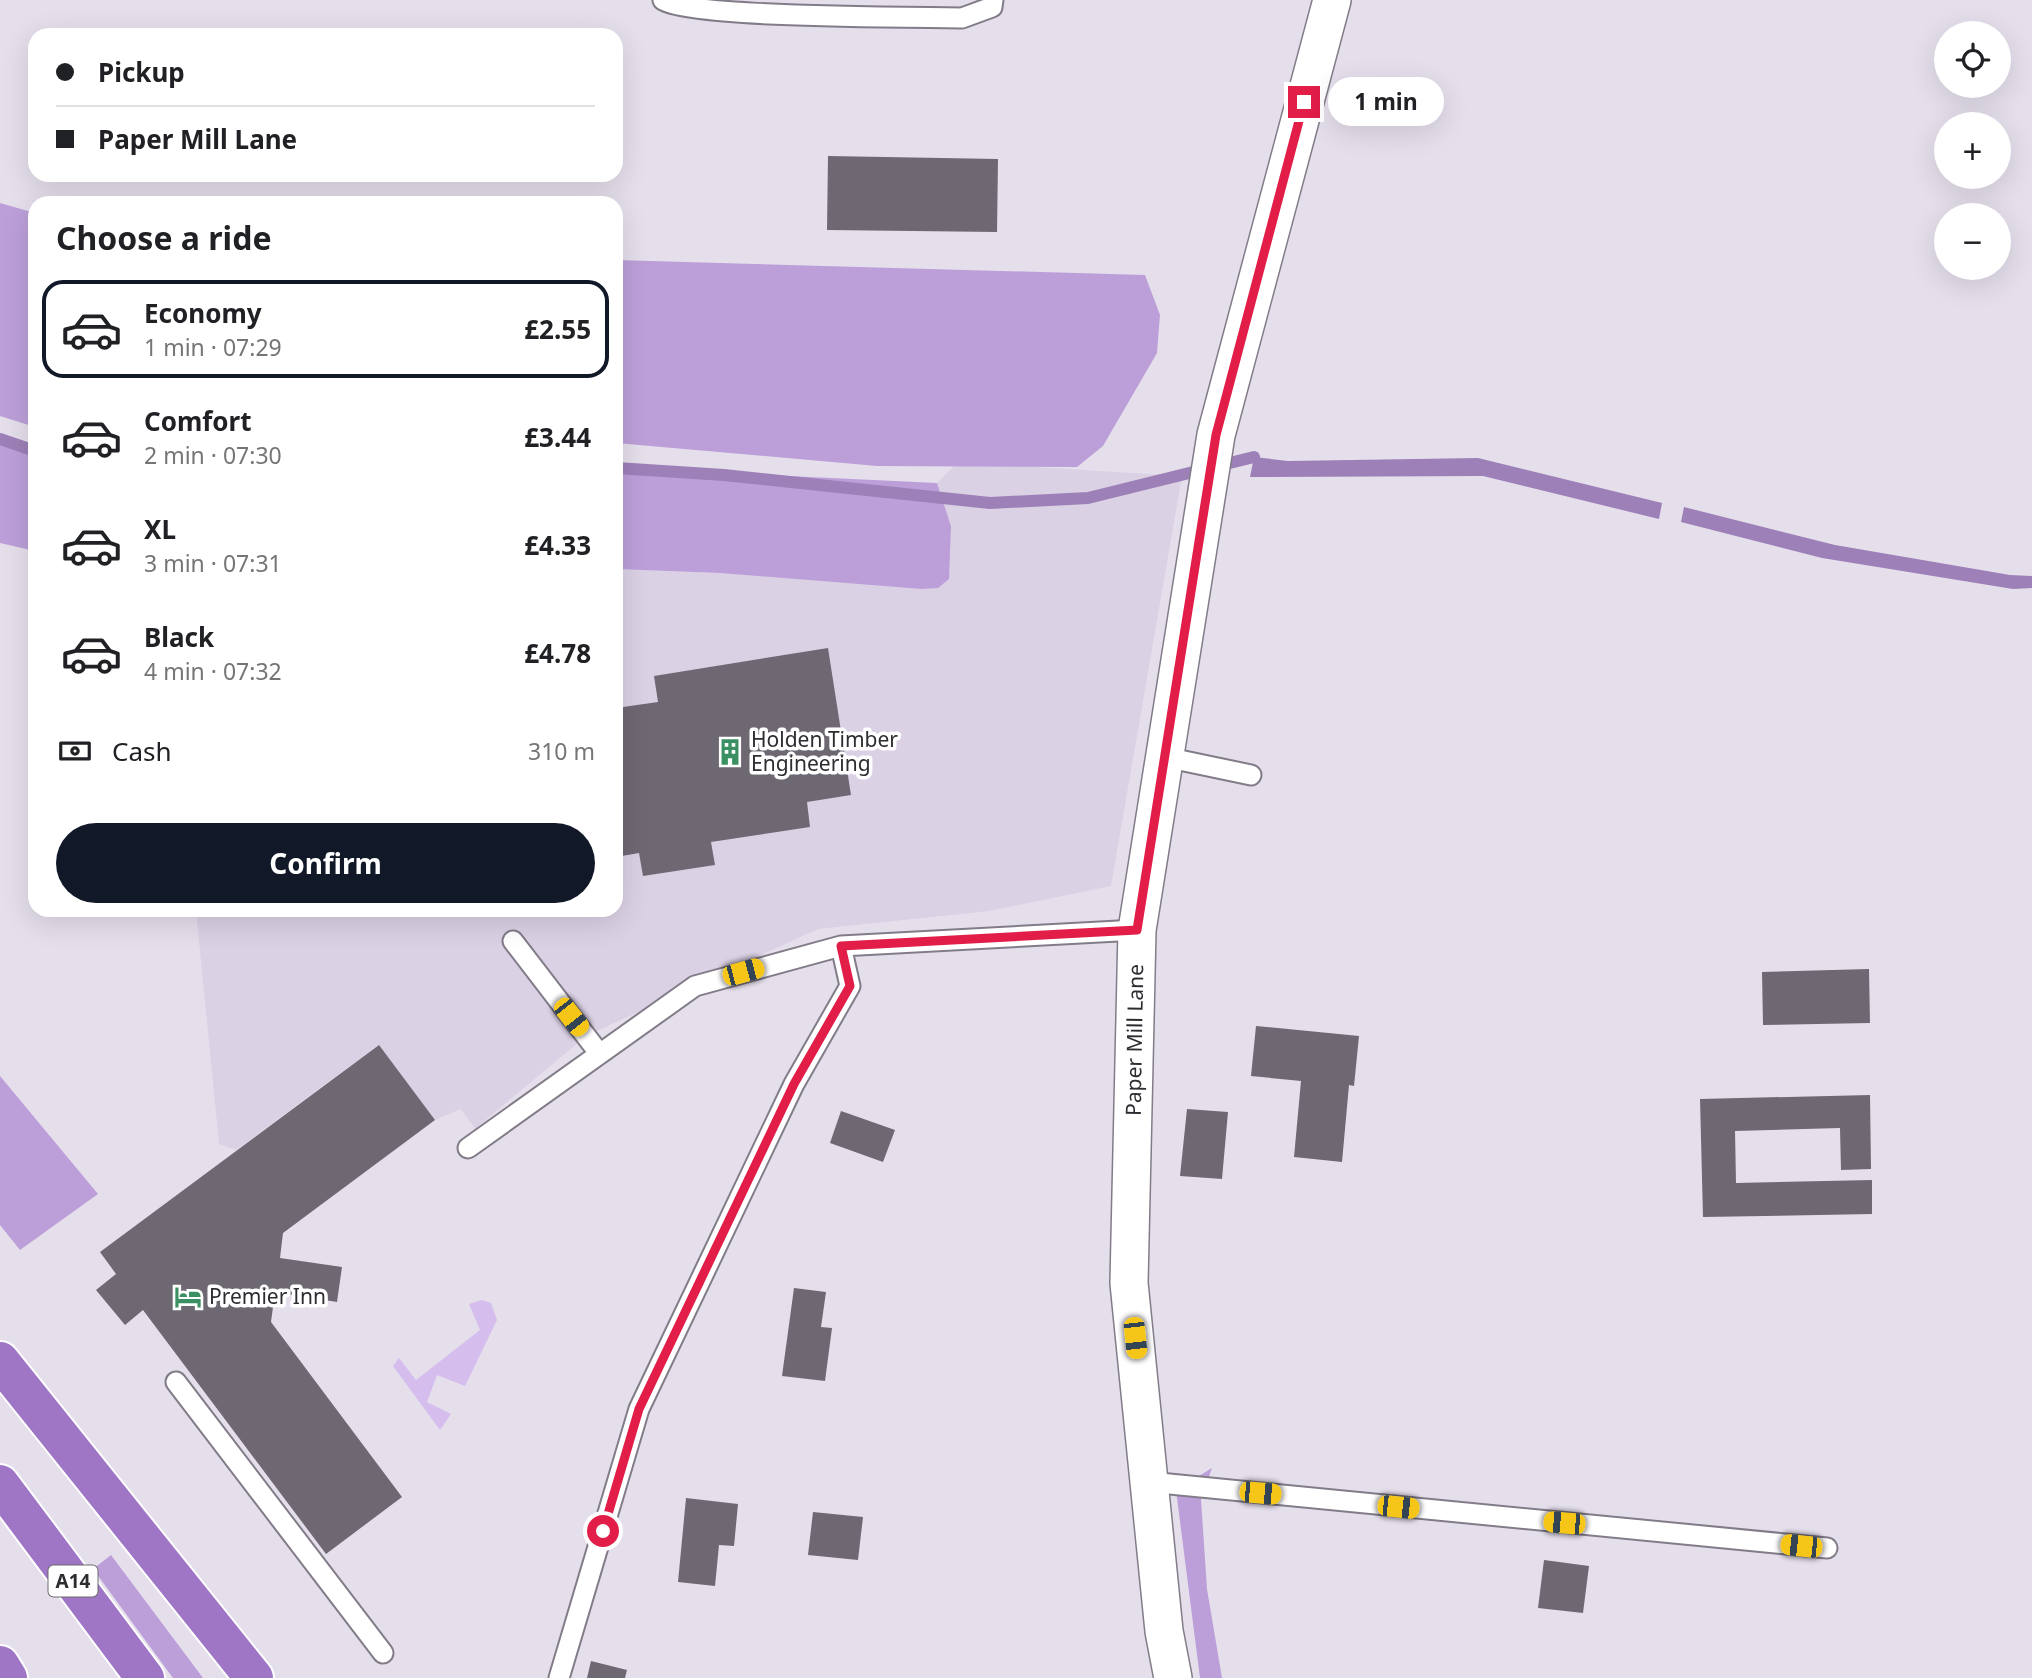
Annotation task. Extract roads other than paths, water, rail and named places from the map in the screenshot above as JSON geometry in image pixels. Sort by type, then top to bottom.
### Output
[{"type":"highway","points":[[0,1361],[254,1678]]},
{"type":"highway","name":"A14","points":[[0,1484],[145,1678]]},
{"type":"highway","points":[[0,1665],[8,1678]]},
{"type":"street","name":"Paper Mill Lane","points":[[1173,1678],[1164,1631],[1129,1283],[1137,930],[1216,435],[1332,0]]},
{"type":"lane","points":[[663,0],[682,7],[730,11],[962,18],[992,7],[993,0]]},
{"type":"lane","points":[[1164,757],[1251,775]]},
{"type":"lane","points":[[468,1148],[695,986],[841,946],[1137,930]]},
{"type":"lane","points":[[513,941],[599,1053]]},
{"type":"lane","points":[[559,1678],[639,1409],[794,1084],[850,986],[841,946]]},
{"type":"lane","points":[[176,1382],[383,1653]]},
{"type":"lane","points":[[1149,1482],[1827,1548]]},
{"type":"waterway","points":[[0,439],[28,449]]},
{"type":"waterway","points":[[623,468],[724,475],[990,503],[1088,498],[1254,457]]},
{"type":"place","name":"Holden Timber Engineering","points":[[730,752]]},
{"type":"place","name":"Premier Inn","points":[[188,1297]]}]
